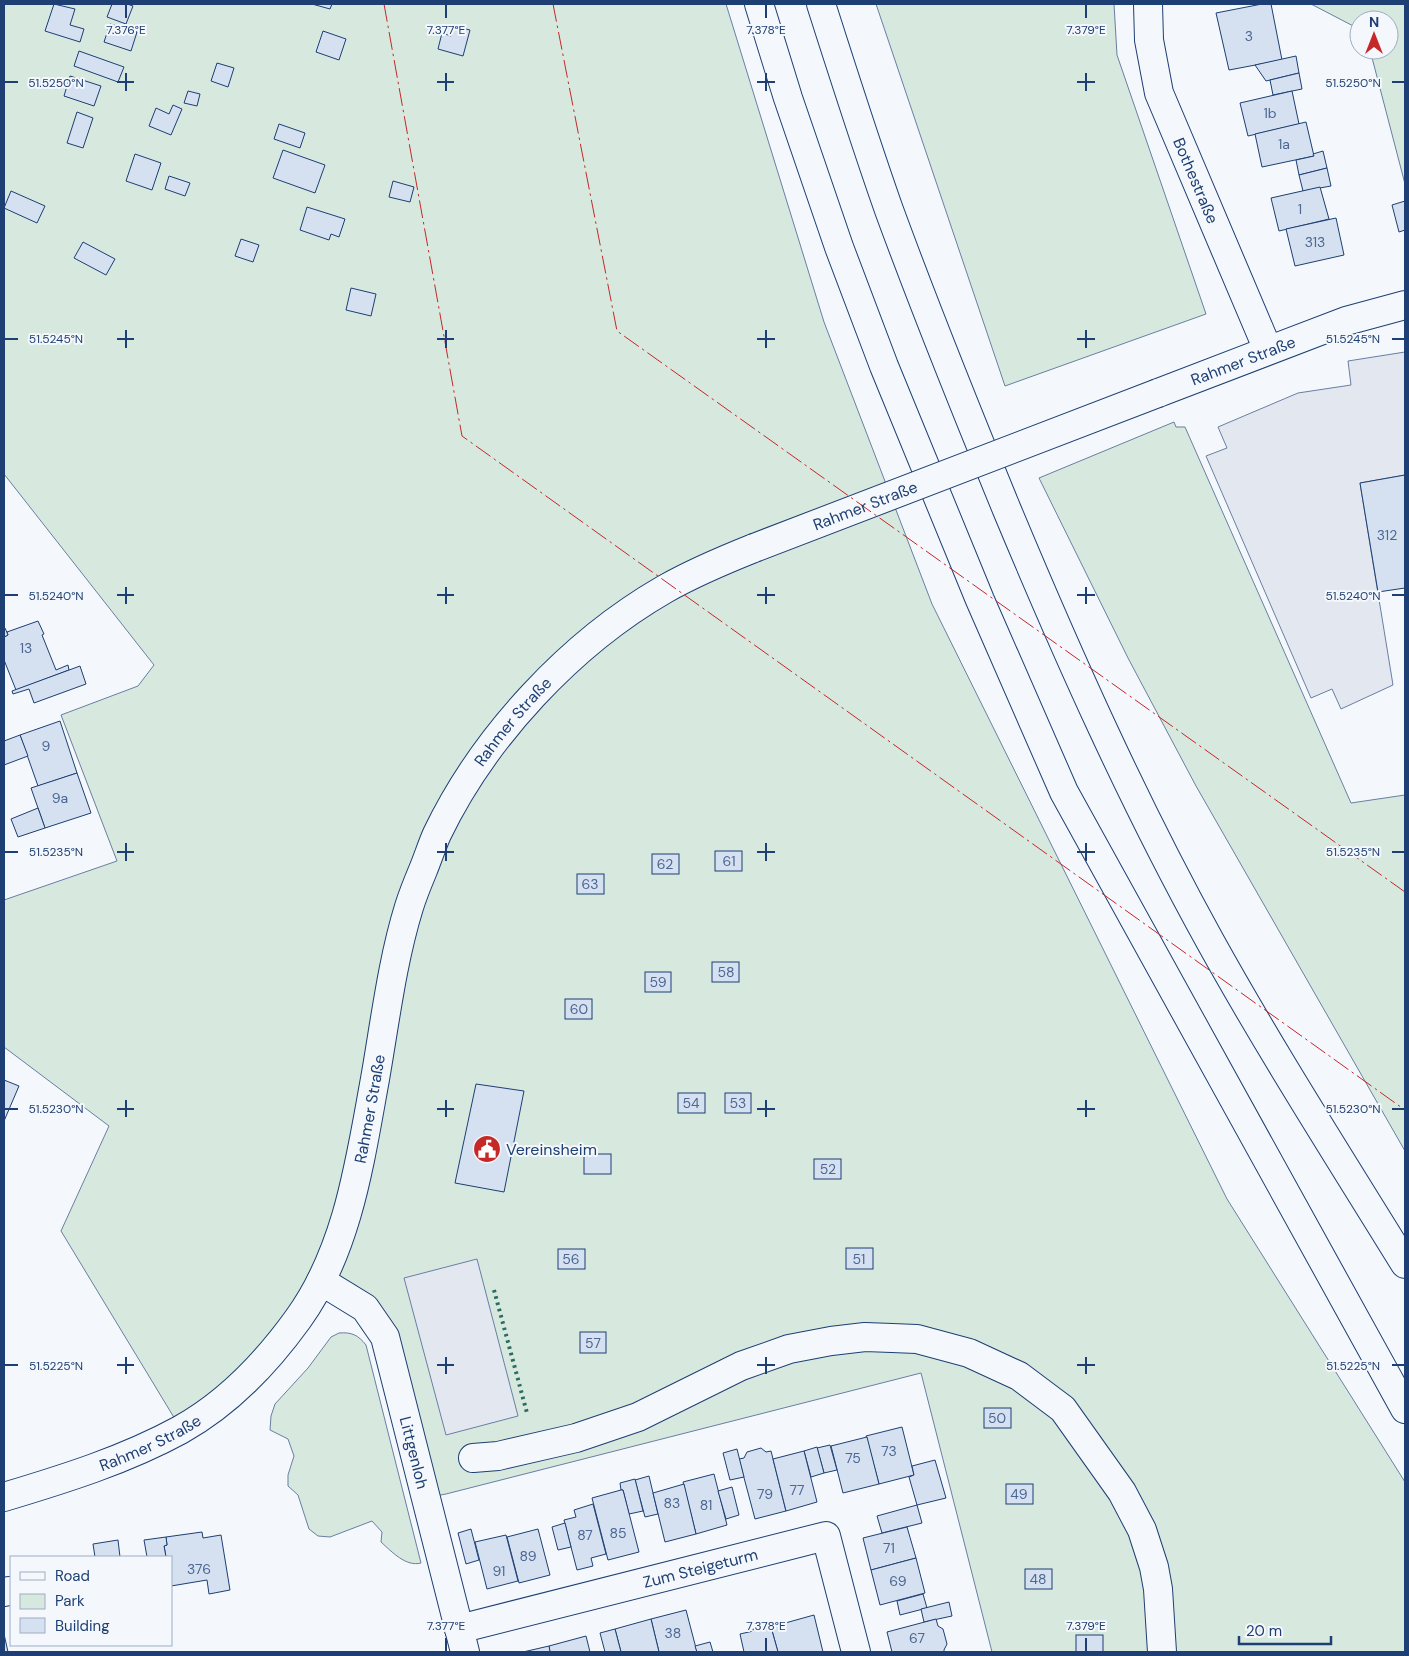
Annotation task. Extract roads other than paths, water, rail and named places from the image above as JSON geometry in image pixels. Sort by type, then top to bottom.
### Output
[{"type":"main road","points":[[759,4],[788,98],[839,247],[884,366],[980,600],[1064,792],[1405,1409]]},
{"type":"main road","points":[[821,4],[888,208],[948,366],[1038,584],[1090,700],[1148,821],[1210,940],[1313,1116],[1405,1264]]},
{"type":"main road","name":"Bothestraße","points":[[1148,4],[1149,40],[1159,94],[1268,350]]},
{"type":"main road","name":"Rahmer Straße","points":[[4,1497],[104,1464],[181,1429],[212,1408],[246,1379],[300,1317],[328,1269],[343,1225],[360,1161],[393,975],[409,906],[437,834],[464,785],[509,722],[559,667],[609,626],[665,589],[727,559],[1268,350],[1346,321],[1405,305]]},
{"type":"main road","name":"Littgenloh","points":[[321,1281],[365,1308],[385,1337],[462,1640]]},
{"type":"main road","points":[[473,1458],[498,1456],[576,1438],[638,1417],[741,1366],[789,1349],[830,1341],[874,1337],[917,1339],[969,1353],[1019,1376],[1063,1409],[1122,1492],[1142,1530],[1154,1566],[1158,1589],[1162,1652]]},
{"type":"main road","name":"Zum Steigeturm","points":[[462,1640],[826,1536],[856,1652]]},
{"type":"place","name":"Vereinsheim","points":[[487,1149]]}]
